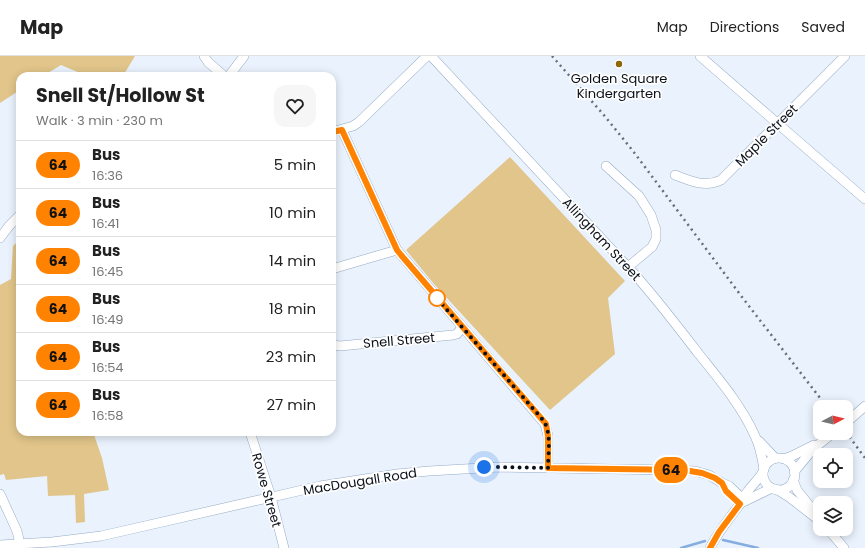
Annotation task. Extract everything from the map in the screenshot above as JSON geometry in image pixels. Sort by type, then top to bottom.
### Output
[{"type":"street","points":[[204,56],[219,72]]},
{"type":"street","points":[[232,72],[244,56]]},
{"type":"street","points":[[336,131],[353,126],[359,122],[427,56]]},
{"type":"street","name":"Allingham Street","points":[[431,56],[652,294],[723,385],[743,414],[756,437],[770,454],[780,459]]},
{"type":"street","points":[[700,56],[865,199]]},
{"type":"street","name":"Maple Street","points":[[675,175],[698,183],[716,183],[724,177],[845,56]]},
{"type":"street","points":[[342,130],[397,250],[546,424],[548,436],[548,468]]},
{"type":"street","points":[[606,166],[639,196],[651,215],[656,230],[656,240],[652,247],[628,267]]},
{"type":"street","points":[[0,238],[16,219]]},
{"type":"street","points":[[336,268],[397,250]]},
{"type":"street","name":"Snell Street","points":[[336,346],[453,335],[462,327]]},
{"type":"street","points":[[853,417],[865,406]]},
{"type":"street","name":"Rowe Street","points":[[251,436],[271,497],[284,548]]},
{"type":"street","name":"Allingham Street","points":[[756,437],[760,450],[763,470]]},
{"type":"street","points":[[710,548],[719,532],[743,501],[748,491],[760,477],[766,464],[770,460],[780,459],[805,450],[824,440]]},
{"type":"street","points":[[743,501],[774,488],[781,489],[790,484],[813,449],[824,440]]},
{"type":"street","points":[[780,459],[791,464],[797,490],[813,511]]},
{"type":"street","name":"MacDougall Road","points":[[0,545],[52,545],[114,534],[320,486],[397,474],[470,468],[499,467],[690,471],[709,475],[729,486],[743,501]]},
{"type":"street","points":[[763,470],[763,476],[768,485],[789,496],[813,515]]},
{"type":"street","points":[[0,494],[17,530],[20,544]]},
{"type":"street","points":[[834,536],[844,548]]},
{"type":"shaded area","points":[[0,56],[135,56],[125,72],[78,72],[61,65],[50,72],[16,72],[16,93],[0,103]]},
{"type":"shaded area","points":[[510,157],[625,281],[608,298],[615,354],[550,410],[434,284],[406,250]]},
{"type":"shaded area","points":[[16,243],[16,436],[94,436],[102,458],[109,490],[84,494],[85,522],[76,523],[75,495],[48,496],[47,476],[6,480],[4,474],[0,475],[0,285],[11,279],[13,246]]},
{"type":"waterway","points":[[723,540],[758,548]]},
{"type":"waterway","points":[[681,548],[705,541]]},
{"type":"railway","points":[[552,56],[633,151],[742,297],[822,400]]},
{"type":"railway","points":[[852,440],[865,458]]},
{"type":"bus line","name":"64","points":[[336,131],[342,130],[397,250],[546,424],[548,436],[548,468],[684,470],[709,475],[722,483],[726,491],[740,504],[731,514],[710,548]]},
{"type":"place","name":"Golden Square Kindergarten","points":[[619,64]]},
{"type":"route","points":[[437,298],[435,296],[546,424],[548,436],[548,468],[484,467]]}]
